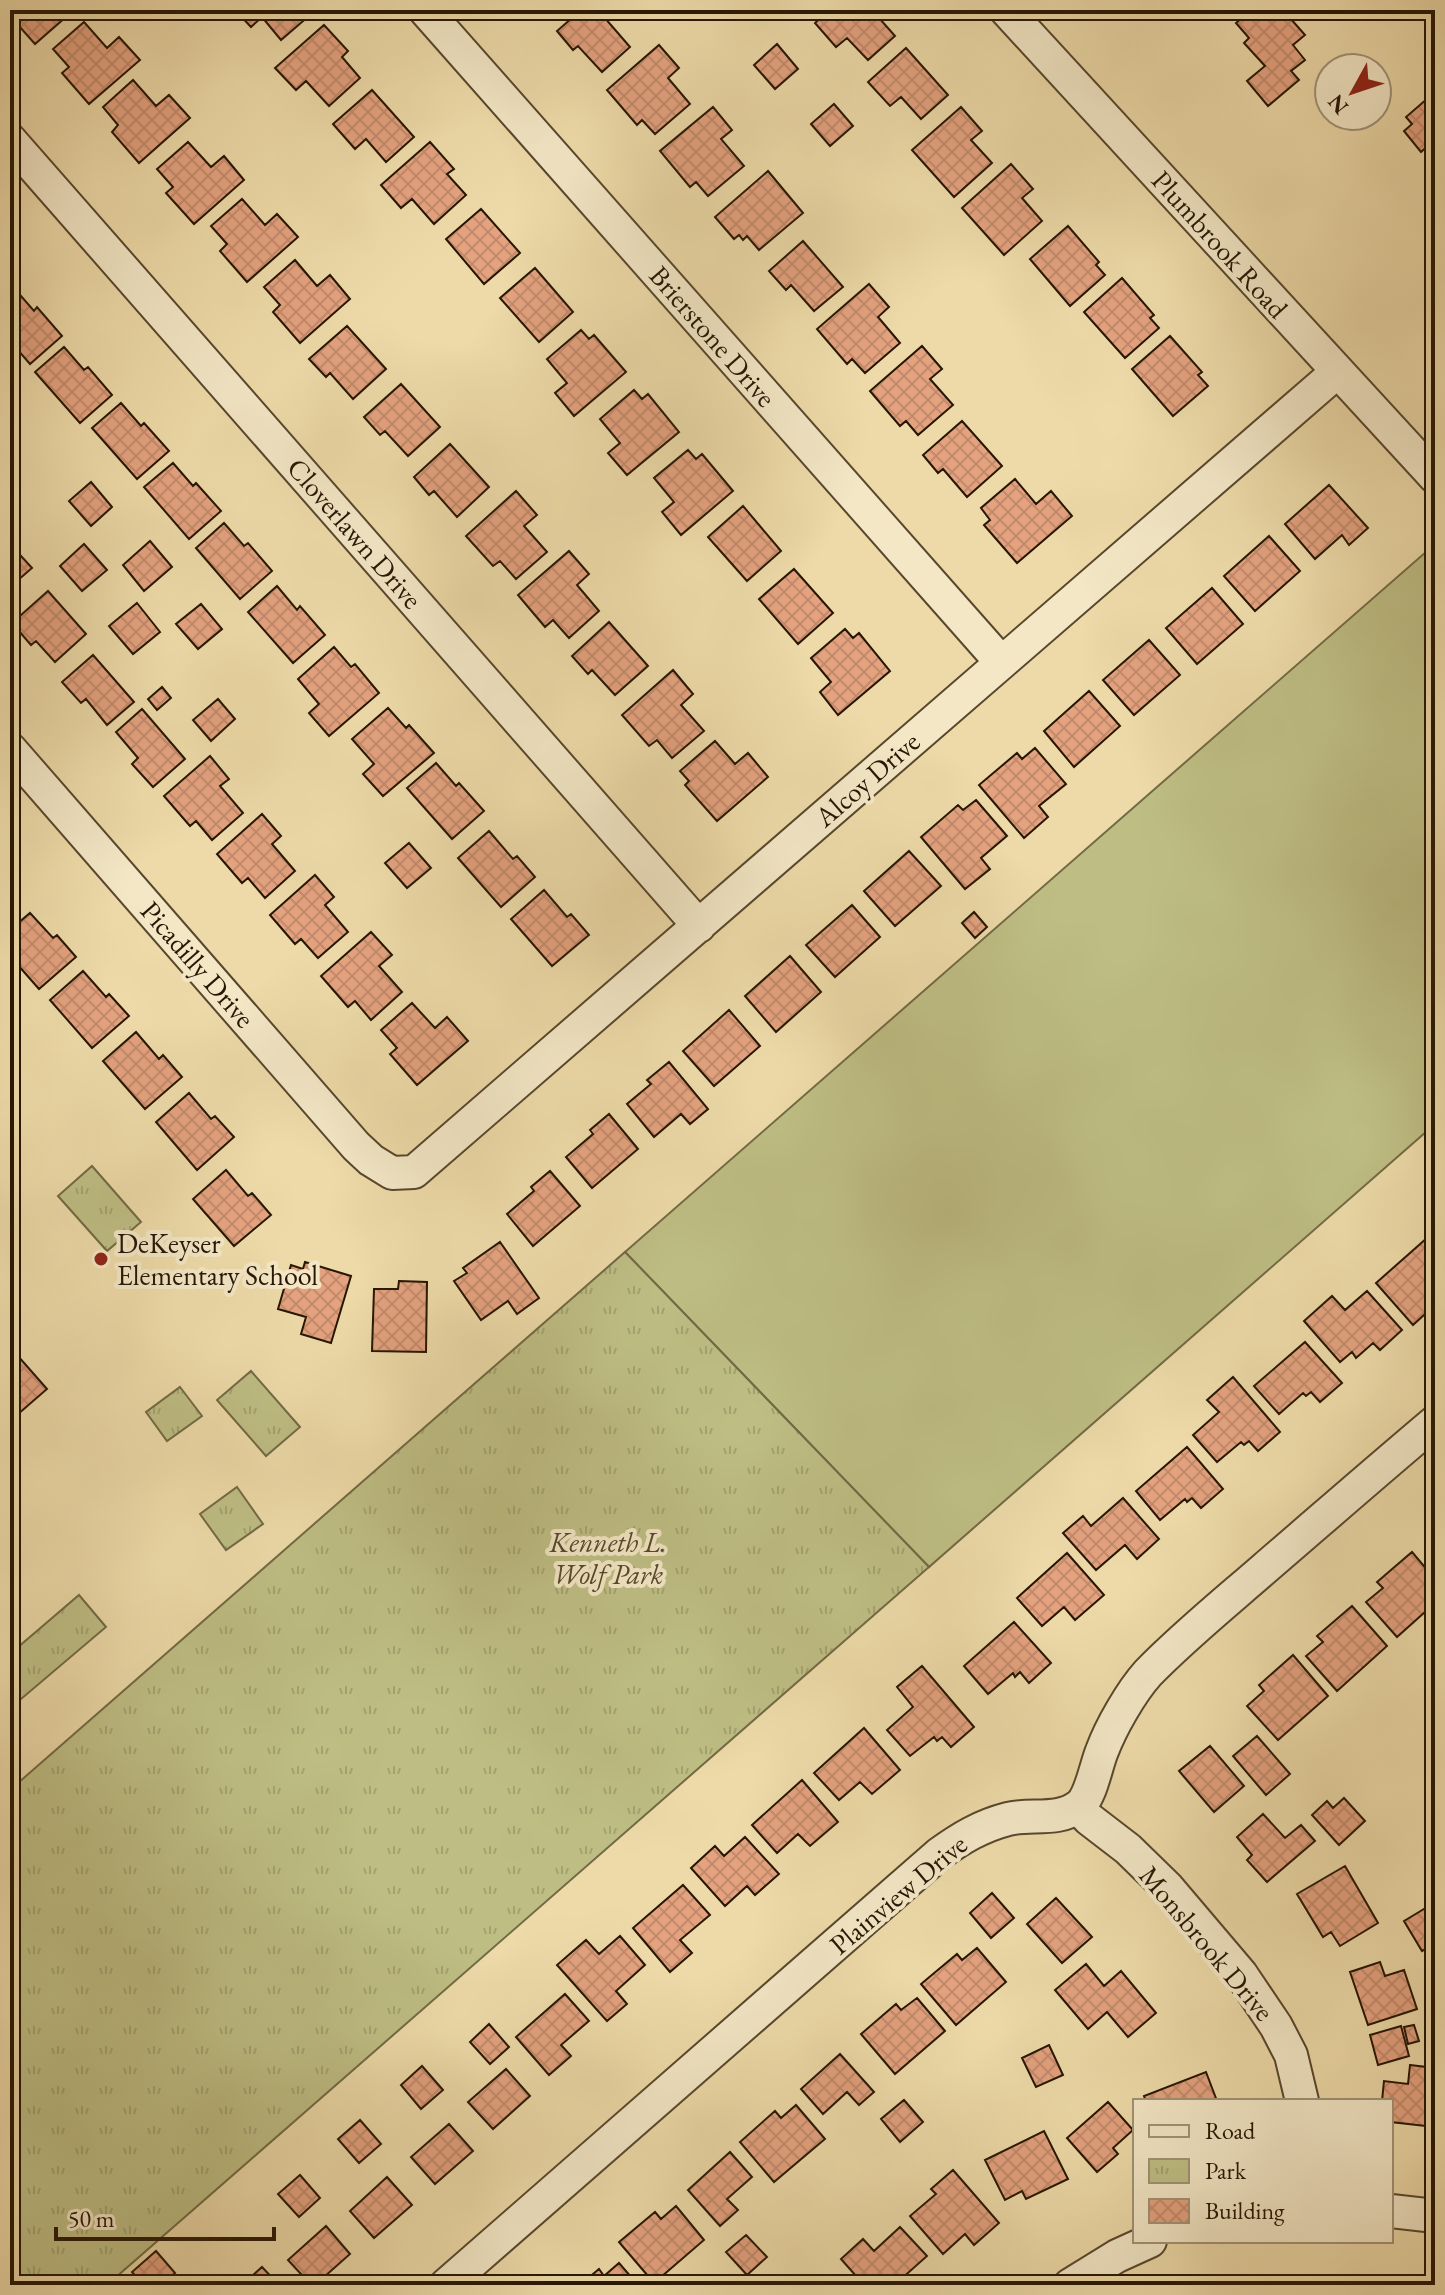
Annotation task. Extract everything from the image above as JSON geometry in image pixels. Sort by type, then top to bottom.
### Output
[{"type":"street","name":"Brierstone Drive","points":[[425,10],[1001,662]]},
{"type":"street","name":"Plumbrook Road","points":[[1006,10],[1435,477]]},
{"type":"street","name":"Cloverlawn Drive","points":[[10,140],[699,926]]},
{"type":"street","name":"Alcoy Drive","points":[[392,1173],[414,1172],[1337,372]]},
{"type":"street","name":"Picadilly Drive","points":[[10,749],[356,1146],[392,1173]]},
{"type":"street","points":[[1078,1807],[1123,1710],[1146,1675],[1229,1599],[1435,1422]]},
{"type":"street","name":"Monsbrook Drive","points":[[1078,1807],[1168,1888],[1241,1974],[1291,2055],[1302,2099]]},
{"type":"street","name":"Plainview Drive","points":[[446,2285],[939,1854],[985,1826],[1011,1818],[1059,1815],[1078,1807]]},
{"type":"street","points":[[1393,2211],[1435,2216]]},
{"type":"street","points":[[1070,2285],[1117,2256],[1146,2243]]},
{"type":"green space","points":[[1427,551],[1435,559],[1435,1124],[929,1567],[625,1252]]},
{"type":"green space","points":[[92,1166],[141,1222],[107,1251],[58,1196]]},
{"type":"green space","name":"Kenneth L. Wolf Park","points":[[625,1252],[929,1567],[107,2285],[10,2285],[10,1790]]},
{"type":"green space","points":[[251,1371],[300,1427],[266,1456],[217,1400]]},
{"type":"green space","points":[[180,1387],[202,1416],[167,1441],[146,1412]]},
{"type":"green space","points":[[237,1487],[263,1524],[226,1550],[200,1514]]},
{"type":"green space","points":[[79,1595],[106,1627],[14,1705],[10,1701],[10,1654]]},
{"type":"building","points":[[11,10],[74,10],[35,44],[10,16]]},
{"type":"building","points":[[235,10],[304,10],[309,16],[281,40],[262,17],[251,27]]},
{"type":"building","points":[[581,10],[598,10],[630,47],[602,72],[578,46],[573,50],[557,31]]},
{"type":"building","points":[[829,10],[872,10],[895,36],[868,60],[847,38],[836,47],[815,23]]},
{"type":"building","points":[[1251,10],[1283,10],[1305,35],[1293,45],[1305,60],[1291,71],[1299,80],[1268,106],[1247,81],[1265,66],[1244,43],[1249,38],[1236,23]]},
{"type":"building","points":[[84,22],[107,48],[119,37],[140,60],[89,104],[62,73],[69,67],[53,49]]},
{"type":"building","points":[[324,25],[348,51],[342,57],[360,78],[329,106],[306,81],[296,90],[275,68]]},
{"type":"building","points":[[777,44],[798,69],[775,89],[754,65]]},
{"type":"building","points":[[659,45],[679,68],[668,78],[690,104],[655,134],[642,120],[637,125],[607,90]]},
{"type":"building","points":[[906,48],[948,95],[921,119],[901,97],[890,106],[868,82]]},
{"type":"building","points":[[133,80],[156,106],[169,95],[190,118],[139,163],[112,132],[118,125],[103,107]]},
{"type":"building","points":[[372,90],[414,137],[386,162],[366,139],[355,149],[333,124]]},
{"type":"building","points":[[1435,92],[1435,150],[1430,144],[1421,152],[1404,131],[1412,124],[1406,117]]},
{"type":"building","points":[[834,104],[853,126],[830,146],[811,124]]},
{"type":"building","points":[[713,107],[732,130],[721,139],[744,166],[708,196],[696,182],[690,187],[660,151]]},
{"type":"building","points":[[961,107],[982,131],[971,140],[992,163],[954,197],[912,150]]},
{"type":"building","points":[[188,142],[211,167],[224,156],[244,180],[194,224],[166,193],[173,187],[157,169]]},
{"type":"building","points":[[430,142],[454,169],[447,174],[466,195],[434,224],[412,199],[401,208],[381,185]]},
{"type":"building","points":[[1011,164],[1033,189],[1022,198],[1042,221],[1004,255],[962,208]]},
{"type":"building","points":[[768,171],[803,213],[759,250],[747,236],[743,240],[739,235],[734,239],[715,217]]},
{"type":"building","points":[[242,199],[265,225],[277,214],[298,237],[247,282],[220,251],[227,244],[211,226]]},
{"type":"building","points":[[481,209],[520,253],[484,284],[446,239]]},
{"type":"building","points":[[1068,226],[1099,262],[1096,265],[1105,275],[1070,306],[1030,259]]},
{"type":"building","points":[[803,241],[843,287],[814,311],[791,285],[786,290],[769,271]]},
{"type":"building","points":[[295,260],[317,286],[330,275],[350,299],[300,343],[273,312],[280,305],[264,287]]},
{"type":"building","points":[[535,268],[573,312],[539,342],[500,298]]},
{"type":"building","points":[[1122,278],[1154,315],[1150,318],[1159,328],[1125,358],[1084,312]]},
{"type":"building","points":[[869,284],[889,307],[878,317],[900,343],[865,373],[852,359],[847,364],[817,329]]},
{"type":"building","points":[[14,288],[34,311],[37,307],[62,336],[30,364],[10,341],[10,291]]},
{"type":"building","points":[[347,326],[386,369],[353,399],[330,373],[326,377],[309,359]]},
{"type":"building","points":[[581,330],[589,339],[594,335],[626,372],[574,416],[555,393],[567,383],[547,359]]},
{"type":"building","points":[[1170,336],[1202,372],[1198,375],[1208,386],[1173,416],[1132,369]]},
{"type":"building","points":[[922,346],[942,369],[930,379],[953,405],[918,435],[906,421],[900,426],[870,391]]},
{"type":"building","points":[[64,347],[84,370],[88,367],[112,395],[80,423],[35,372]]},
{"type":"building","points":[[401,384],[440,427],[408,456],[385,431],[380,435],[364,417]]},
{"type":"building","points":[[634,390],[642,399],[648,394],[679,432],[627,475],[608,453],[620,443],[600,419]]},
{"type":"building","points":[[121,403],[169,451],[137,479],[92,428]]},
{"type":"building","points":[[962,421],[1002,466],[967,497],[943,469],[938,473],[923,455]]},
{"type":"building","points":[[450,444],[489,487],[457,517],[434,491],[429,495],[414,477]]},
{"type":"building","points":[[688,450],[696,459],[702,454],[733,491],[681,535],[662,512],[674,502],[654,478]]},
{"type":"building","points":[[173,463],[221,511],[189,539],[144,487]]},
{"type":"building","points":[[1015,479],[1036,504],[1051,491],[1072,516],[1017,563],[984,525],[990,520],[981,508]]},
{"type":"building","points":[[91,482],[112,507],[91,526],[69,501]]},
{"type":"building","points":[[1329,485],[1368,528],[1349,545],[1342,535],[1315,559],[1285,524]]},
{"type":"building","points":[[516,491],[537,515],[524,526],[547,552],[516,579],[500,561],[493,566],[466,536]]},
{"type":"building","points":[[743,506],[781,551],[747,581],[708,537]]},
{"type":"building","points":[[224,523],[244,546],[248,543],[272,571],[240,599],[196,548]]},
{"type":"building","points":[[1269,536],[1300,571],[1255,611],[1224,576]]},
{"type":"building","points":[[150,541],[172,567],[144,591],[123,565]]},
{"type":"building","points":[[10,544],[32,568],[10,587]]},
{"type":"building","points":[[84,544],[107,570],[82,591],[60,566]]},
{"type":"building","points":[[569,551],[589,574],[577,585],[599,611],[569,638],[553,620],[545,627],[518,595]]},
{"type":"building","points":[[794,569],[833,613],[798,644],[759,599]]},
{"type":"building","points":[[277,586],[297,610],[300,606],[325,635],[293,663],[248,612]]},
{"type":"building","points":[[1212,588],[1243,624],[1197,664],[1166,628]]},
{"type":"building","points":[[48,591],[86,634],[55,662],[36,641],[31,645],[12,623]]},
{"type":"building","points":[[137,603],[160,632],[133,654],[109,626]]},
{"type":"building","points":[[201,604],[222,629],[198,649],[176,624]]},
{"type":"building","points":[[609,622],[648,666],[615,695],[592,670],[588,674],[572,656]]},
{"type":"building","points":[[845,629],[853,638],[859,633],[890,671],[838,715],[820,692],[831,682],[811,658]]},
{"type":"building","points":[[1149,640],[1180,675],[1134,715],[1103,680]]},
{"type":"building","points":[[334,647],[351,667],[355,664],[379,693],[329,736],[309,713],[319,704],[298,679]]},
{"type":"building","points":[[93,655],[134,702],[107,725],[86,699],[81,703],[62,682]]},
{"type":"building","points":[[673,670],[693,694],[681,705],[704,731],[672,758],[657,740],[649,746],[622,715]]},
{"type":"building","points":[[162,687],[171,698],[157,710],[148,699]]},
{"type":"building","points":[[1089,691],[1120,726],[1074,767],[1044,731]]},
{"type":"building","points":[[218,699],[235,719],[211,741],[193,720]]},
{"type":"building","points":[[388,708],[406,728],[409,725],[434,753],[383,796],[363,774],[374,764],[352,739]]},
{"type":"building","points":[[142,709],[185,759],[153,787],[132,764],[138,758],[116,732]]},
{"type":"building","points":[[715,741],[735,764],[748,753],[768,777],[717,821],[685,785],[689,781],[680,771]]},
{"type":"building","points":[[1035,748],[1066,784],[1039,806],[1048,817],[1024,838],[979,785],[1017,753],[1022,759]]},
{"type":"building","points":[[210,756],[229,779],[220,786],[243,813],[212,840],[196,821],[190,826],[164,796]]},
{"type":"building","points":[[436,763],[484,811],[452,839],[407,788]]},
{"type":"building","points":[[976,800],[1007,836],[981,858],[990,869],[965,889],[921,837],[958,805],[963,810]]},
{"type":"building","points":[[262,814],[281,836],[272,844],[295,871],[265,898],[248,878],[242,883],[217,854]]},
{"type":"building","points":[[489,831],[513,859],[517,856],[535,877],[501,907],[458,858]]},
{"type":"building","points":[[409,843],[431,868],[407,888],[385,863]]},
{"type":"building","points":[[909,851],[941,886],[895,926],[864,891]]},
{"type":"building","points":[[315,875],[334,897],[325,905],[348,932],[318,958],[301,939],[295,944],[270,915]]},
{"type":"building","points":[[544,890],[567,917],[571,914],[589,935],[552,966],[511,919]]},
{"type":"building","points":[[852,905],[880,937],[835,977],[806,945]]},
{"type":"building","points":[[974,912],[987,927],[975,938],[962,923]]},
{"type":"building","points":[[30,913],[53,938],[57,935],[76,957],[39,989],[10,956],[10,930]]},
{"type":"building","points":[[371,932],[392,955],[379,966],[402,992],[371,1020],[355,1001],[348,1007],[321,976]]},
{"type":"building","points":[[790,956],[821,992],[776,1032],[745,996]]},
{"type":"building","points":[[83,971],[106,997],[109,994],[129,1016],[92,1048],[50,1000]]},
{"type":"building","points":[[412,1003],[435,1028],[447,1017],[468,1041],[417,1085],[390,1054],[397,1048],[381,1030]]},
{"type":"building","points":[[729,1010],[760,1046],[714,1086],[683,1051]]},
{"type":"building","points":[[136,1032],[159,1059],[163,1055],[182,1077],[145,1109],[103,1061]]},
{"type":"building","points":[[669,1062],[708,1109],[690,1124],[681,1114],[654,1137],[627,1104],[651,1084],[647,1080]]},
{"type":"building","points":[[189,1093],[211,1119],[215,1116],[234,1137],[197,1170],[156,1122]]},
{"type":"building","points":[[609,1114],[638,1149],[592,1188],[566,1157],[593,1134],[590,1130]]},
{"type":"building","points":[[226,1170],[248,1196],[252,1193],[271,1215],[234,1246],[193,1199]]},
{"type":"building","points":[[550,1171],[580,1206],[533,1246],[507,1214],[534,1191],[531,1187]]},
{"type":"building","points":[[1427,1238],[1435,1247],[1435,1282],[1426,1295],[1435,1305],[1413,1325],[1376,1283]]},
{"type":"building","points":[[500,1242],[539,1298],[517,1314],[508,1301],[481,1320],[454,1281],[467,1273],[463,1268]]},
{"type":"building","points":[[305,1262],[351,1276],[331,1343],[301,1334],[306,1317],[278,1309],[291,1265],[303,1269]]},
{"type":"building","points":[[399,1281],[427,1282],[426,1352],[372,1351],[374,1289],[398,1289]]},
{"type":"building","points":[[1367,1291],[1402,1330],[1380,1350],[1373,1343],[1356,1358],[1352,1352],[1340,1362],[1304,1321],[1332,1296],[1345,1310]]},
{"type":"building","points":[[1305,1342],[1342,1383],[1320,1402],[1311,1392],[1306,1396],[1303,1393],[1279,1414],[1254,1386]]},
{"type":"building","points":[[10,1347],[47,1389],[10,1421]]},
{"type":"building","points":[[1233,1377],[1280,1432],[1258,1451],[1249,1441],[1244,1445],[1241,1442],[1217,1462],[1193,1435],[1219,1412],[1207,1400]]},
{"type":"building","points":[[1187,1447],[1223,1489],[1201,1508],[1192,1498],[1187,1502],[1185,1499],[1160,1520],[1136,1491]]},
{"type":"building","points":[[1123,1498],[1159,1539],[1137,1559],[1125,1545],[1096,1570],[1063,1533],[1083,1516],[1091,1526]]},
{"type":"building","points":[[1412,1552],[1435,1579],[1435,1603],[1397,1637],[1366,1602],[1383,1588],[1377,1582]]},
{"type":"building","points":[[1067,1553],[1104,1595],[1075,1620],[1064,1607],[1042,1626],[1017,1598]]},
{"type":"building","points":[[1352,1606],[1387,1646],[1337,1691],[1306,1656],[1323,1642],[1317,1636]]},
{"type":"building","points":[[1014,1622],[1051,1663],[1029,1683],[1020,1672],[1015,1677],[1013,1673],[988,1694],[964,1666]]},
{"type":"building","points":[[1293,1655],[1328,1696],[1278,1740],[1247,1706],[1264,1691],[1259,1685]]},
{"type":"building","points":[[922,1666],[974,1727],[951,1747],[942,1737],[937,1741],[934,1737],[910,1756],[887,1730],[913,1707],[897,1687]]},
{"type":"building","points":[[864,1728],[900,1770],[872,1794],[860,1782],[839,1800],[814,1773]]},
{"type":"building","points":[[1257,1736],[1290,1774],[1266,1795],[1233,1756]]},
{"type":"building","points":[[1210,1746],[1244,1786],[1214,1812],[1179,1771]]},
{"type":"building","points":[[802,1780],[838,1822],[810,1846],[798,1834],[777,1853],[752,1825]]},
{"type":"building","points":[[1344,1798],[1365,1821],[1339,1845],[1312,1815],[1327,1801],[1333,1808]]},
{"type":"building","points":[[1263,1814],[1285,1838],[1301,1825],[1315,1841],[1267,1882],[1247,1860],[1252,1855],[1237,1837]]},
{"type":"building","points":[[745,1837],[779,1874],[755,1895],[747,1886],[725,1906],[691,1868],[715,1846],[724,1856]]},
{"type":"building","points":[[1345,1866],[1378,1923],[1340,1946],[1331,1932],[1323,1937],[1297,1894]]},
{"type":"building","points":[[683,1885],[710,1915],[680,1940],[692,1953],[670,1972],[633,1928]]},
{"type":"building","points":[[992,1893],[1014,1918],[991,1938],[970,1913]]},
{"type":"building","points":[[1056,1898],[1092,1937],[1062,1963],[1027,1924]]},
{"type":"building","points":[[1434,1903],[1435,1943],[1422,1951],[1404,1921]]},
{"type":"building","points":[[620,1936],[645,1965],[616,1991],[627,2004],[607,2021],[557,1965],[586,1940],[599,1954]]},
{"type":"building","points":[[977,1948],[1006,1982],[956,2025],[921,1984],[957,1954],[962,1960]]},
{"type":"building","points":[[1380,1962],[1385,1976],[1404,1970],[1417,2009],[1368,2025],[1350,1972]]},
{"type":"building","points":[[1086,1964],[1104,1986],[1121,1971],[1156,2013],[1128,2037],[1107,2012],[1088,2029],[1055,1990]]},
{"type":"building","points":[[565,1994],[589,2021],[561,2045],[571,2056],[549,2075],[516,2037]]},
{"type":"building","points":[[917,1998],[945,2031],[895,2074],[861,2034],[896,2004],[901,2010]]},
{"type":"building","points":[[489,2024],[509,2047],[490,2064],[470,2042]]},
{"type":"building","points":[[1414,2025],[1419,2041],[1408,2044],[1404,2027]]},
{"type":"building","points":[[1401,2026],[1409,2056],[1378,2065],[1370,2035]]},
{"type":"building","points":[[1049,2045],[1063,2075],[1036,2087],[1022,2058]]},
{"type":"building","points":[[840,2054],[874,2092],[859,2105],[847,2092],[823,2114],[801,2089]]},
{"type":"building","points":[[1410,2065],[1435,2068],[1434,2127],[1393,2122],[1393,2099],[1382,2099],[1384,2081],[1408,2084]]},
{"type":"building","points":[[422,2066],[443,2090],[421,2109],[401,2085]]},
{"type":"building","points":[[506,2069],[530,2096],[493,2129],[468,2102]]},
{"type":"building","points":[[1206,2072],[1216,2099],[1145,2099],[1144,2096]]},
{"type":"building","points":[[904,2100],[923,2122],[900,2142],[881,2119]]},
{"type":"building","points":[[1108,2102],[1133,2130],[1113,2148],[1118,2154],[1097,2172],[1067,2138]]},
{"type":"building","points":[[796,2105],[825,2139],[774,2182],[740,2142],[775,2111],[781,2118]]},
{"type":"building","points":[[360,2120],[381,2144],[359,2163],[338,2139]]},
{"type":"building","points":[[449,2124],[473,2151],[435,2184],[411,2157]]},
{"type":"building","points":[[1044,2131],[1068,2179],[1026,2199],[1022,2191],[1005,2200],[985,2160]]},
{"type":"building","points":[[730,2152],[752,2177],[727,2199],[738,2210],[720,2226],[688,2190]]},
{"type":"building","points":[[953,2170],[999,2223],[974,2245],[965,2234],[943,2254],[910,2216],[936,2194],[931,2189]]},
{"type":"building","points":[[300,2175],[320,2198],[299,2217],[278,2194]]},
{"type":"building","points":[[387,2177],[412,2205],[374,2238],[350,2211]]},
{"type":"building","points":[[676,2206],[704,2240],[654,2283],[619,2242],[655,2212],[661,2219]]},
{"type":"building","points":[[326,2226],[350,2254],[315,2285],[311,2285],[288,2260]]},
{"type":"building","points":[[900,2227],[927,2256],[900,2280],[905,2285],[864,2285],[841,2259],[863,2239],[874,2251]]},
{"type":"building","points":[[746,2235],[767,2257],[747,2275],[726,2252]]},
{"type":"building","points":[[156,2251],[175,2273],[161,2285],[143,2285],[132,2272]]},
{"type":"building","points":[[619,2263],[638,2285],[580,2285],[599,2269],[604,2276]]},
{"type":"building","points":[[262,2267],[279,2285],[242,2285]]},
{"type":"place","name":"DeKeyser Elementary School","points":[[101,1259]]}]
